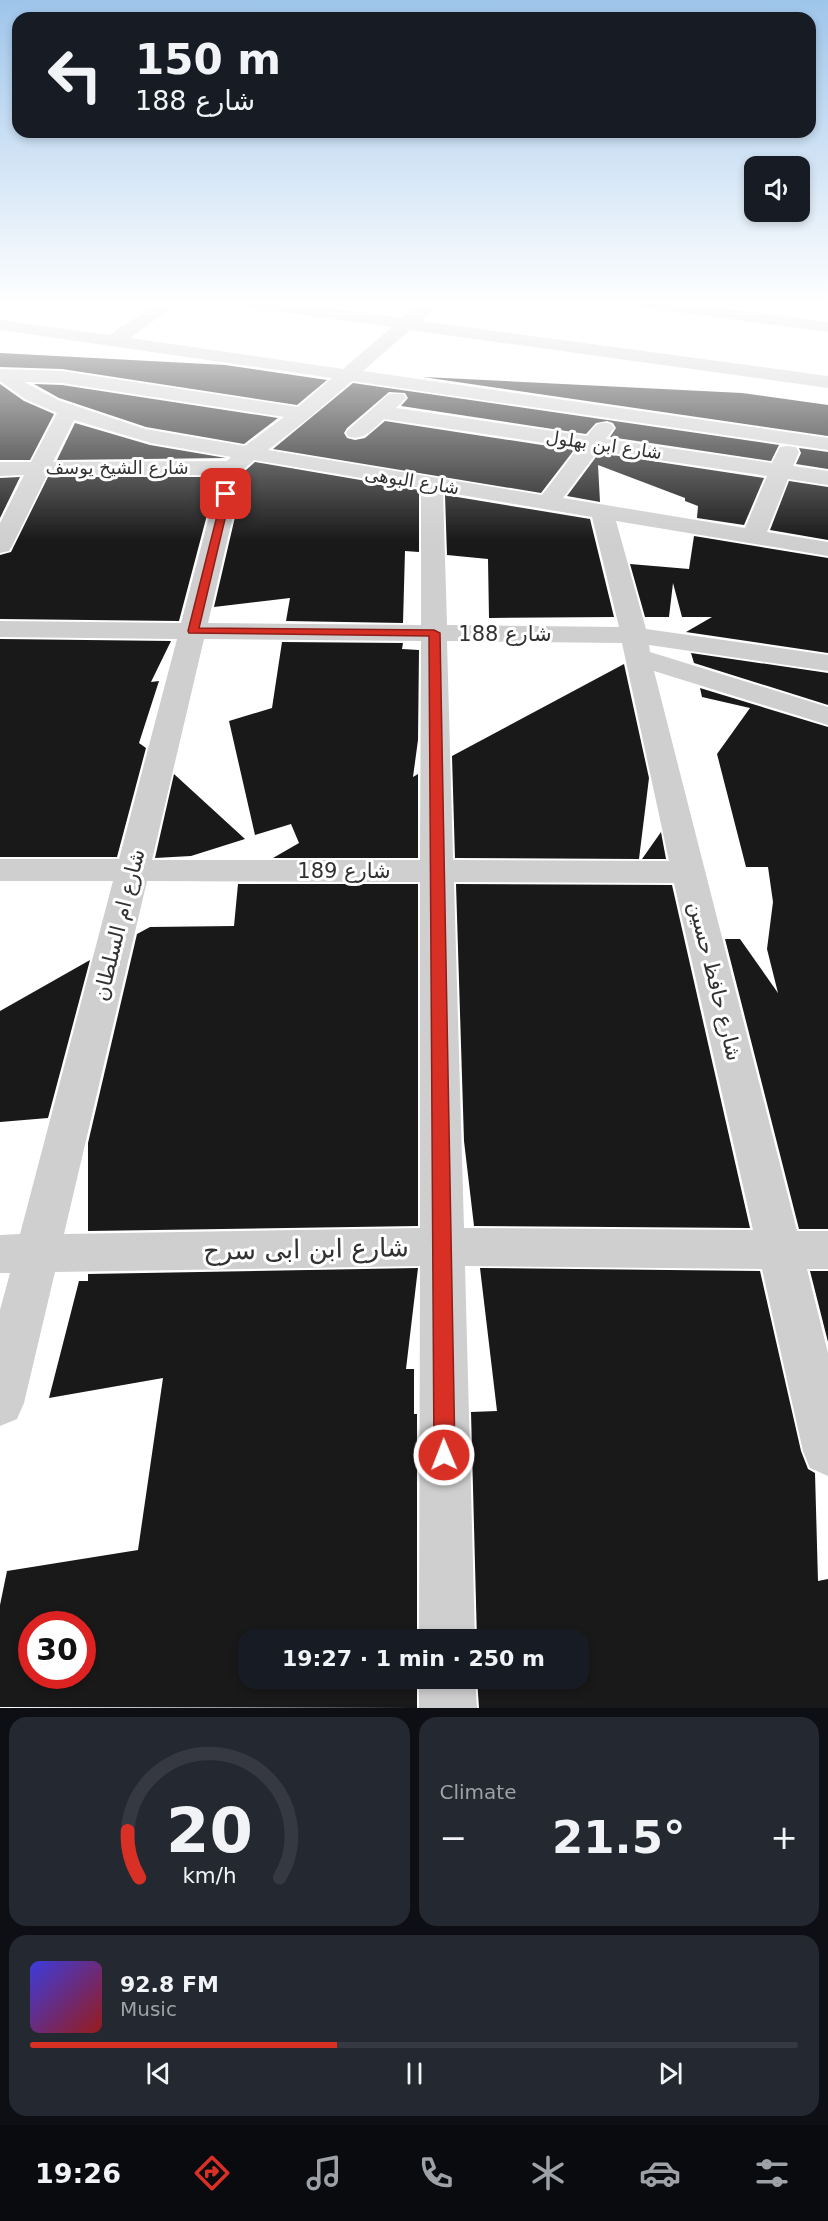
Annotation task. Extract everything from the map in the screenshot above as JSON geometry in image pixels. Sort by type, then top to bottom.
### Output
[{"type":"street","name":"شارع البوهى","points":[[10,382],[24,392],[69,410],[141,434],[241,461],[432,485],[828,549]]},
{"type":"street","points":[[93,382],[302,414]]},
{"type":"street","points":[[241,461],[339,382]]},
{"type":"street","points":[[390,382],[828,444]]},
{"type":"street","points":[[356,433],[411,385]]},
{"type":"street","points":[[0,546],[69,410]]},
{"type":"street","name":"شارع ابن بهلول","points":[[380,412],[828,478]]},
{"type":"street","points":[[547,504],[614,414]]},
{"type":"street","points":[[753,537],[793,439]]},
{"type":"street","name":"شارع الشيخ يوسف","points":[[0,469],[241,461]]},
{"type":"street","name":"شارع ام السلطان","points":[[0,1402],[19,1254],[133,871],[193,631],[241,461]]},
{"type":"street","points":[[432,485],[447,1629]]},
{"type":"street","name":"شارع حافظ حسين","points":[[602,512],[828,1451]]},
{"type":"street","name":"شارع 188","points":[[0,629],[434,633],[635,646],[828,663]]},
{"type":"street","points":[[635,646],[828,716]]},
{"type":"street","name":"شارع 189","points":[[0,870],[689,872]]},
{"type":"street","name":"شارع ابن ابى سرح","points":[[19,1254],[442,1247],[828,1250]]},
{"type":"street","points":[[447,1689],[447,1708]]},
{"type":"building","points":[[145,382],[325,382],[297,405]]},
{"type":"building","points":[[455,382],[517,382],[742,393],[828,405],[828,436]]},
{"type":"building","points":[[353,383],[779,445],[771,461],[610,437],[616,428],[613,423],[607,421],[596,423],[586,434],[401,406],[408,398],[405,393],[389,392],[347,428],[344,433],[347,438],[355,440],[365,438],[385,421],[574,450],[541,493],[273,449]]},
{"type":"building","points":[[0,384],[24,401],[54,414],[30,460],[0,460]]},
{"type":"building","points":[[34,384],[62,385],[278,418],[244,444],[146,427],[59,398]]},
{"type":"building","points":[[75,423],[150,445],[226,458],[57,460]]},
{"type":"building","points":[[799,448],[828,452],[828,469],[796,464],[801,453]]},
{"type":"building","points":[[599,453],[764,478],[744,525],[697,518],[698,506],[685,501],[685,498],[598,465],[600,502],[567,496]]},
{"type":"building","points":[[255,462],[419,490],[419,552],[405,551],[403,623],[286,621],[290,598],[214,607],[246,470]]},
{"type":"building","points":[[20,477],[0,518],[0,478]]},
{"type":"building","points":[[48,477],[217,477],[179,621],[0,619],[0,555],[11,552]]},
{"type":"building","points":[[789,481],[828,487],[828,540],[770,530]]},
{"type":"building","points":[[445,495],[590,519],[614,617],[489,618],[488,559],[447,555]]},
{"type":"building","points":[[694,536],[828,558],[828,653],[686,632],[712,617],[682,617],[673,583],[669,617],[645,617],[630,564],[689,569]]},
{"type":"building","points":[[0,639],[171,641],[151,682],[159,681],[139,743],[146,748],[117,857],[0,857]]},
{"type":"building","points":[[282,642],[403,643],[402,649],[419,650],[418,740],[413,777],[418,774],[418,858],[273,858],[299,843],[291,824],[255,835],[229,721],[272,708]]},
{"type":"building","points":[[691,653],[828,673],[828,705],[694,663]]},
{"type":"building","points":[[624,664],[649,778],[639,859],[455,858],[452,756]]},
{"type":"building","points":[[700,688],[828,727],[828,1229],[799,1229],[725,939],[740,939],[778,993],[767,949],[773,902],[768,867],[746,867],[717,754],[750,708],[702,697]]},
{"type":"building","points":[[174,774],[245,839],[191,856],[155,858]]},
{"type":"building","points":[[661,832],[666,859],[642,859]]},
{"type":"building","points":[[238,884],[418,884],[418,1226],[88,1231],[88,1143],[137,934],[150,927],[234,926]]},
{"type":"building","points":[[456,884],[672,885],[750,1228],[474,1226],[464,1141]]},
{"type":"building","points":[[90,960],[48,1118],[0,1122],[0,1011]]},
{"type":"building","points":[[418,1268],[406,1369],[414,1369],[414,1414],[417,1414],[417,1629],[238,1629],[238,1689],[417,1689],[417,1708],[0,1707],[0,1605],[7,1571],[138,1550],[163,1378],[49,1398],[79,1281],[88,1281],[88,1274]]},
{"type":"building","points":[[480,1268],[760,1271],[801,1451],[808,1469],[815,1473],[818,1581],[828,1579],[828,1708],[479,1708],[478,1689],[589,1689],[589,1629],[477,1629],[471,1412],[497,1411]]},
{"type":"building","points":[[810,1271],[828,1271],[828,1342]]},
{"type":"route","points":[[226,494],[193,631],[434,633],[444,1455]]}]
